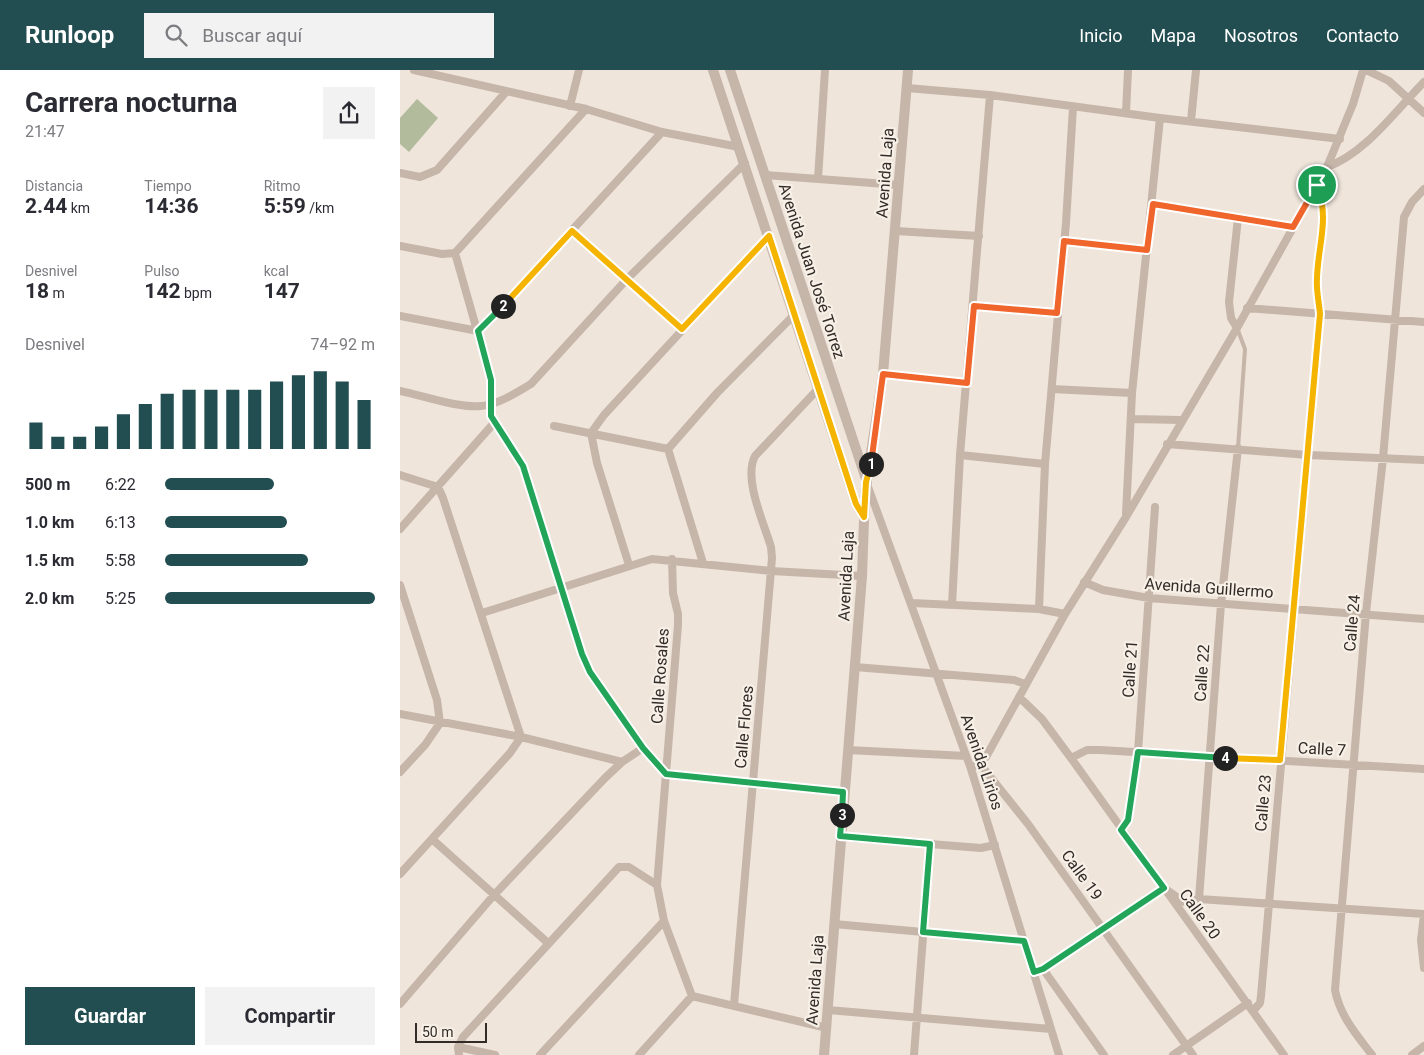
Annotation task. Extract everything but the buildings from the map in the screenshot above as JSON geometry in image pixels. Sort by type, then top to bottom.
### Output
[{"type":"street","points":[[414,70],[586,109],[662,132],[739,147]]},
{"type":"street","points":[[570,106],[579,70]]},
{"type":"street","points":[[713,70],[856,504],[864,517]]},
{"type":"street","name":"Avenida Juan José Torrez","points":[[730,70],[866,482]]},
{"type":"street","points":[[818,179],[825,70]]},
{"type":"street","name":"Avenida Laja","points":[[824,1055],[843,792],[862,576],[866,482],[883,374],[908,70]]},
{"type":"street","points":[[1126,113],[1128,70]]},
{"type":"street","points":[[1191,121],[1196,70]]},
{"type":"street","points":[[971,769],[980,764],[986,757],[1065,614],[1126,517],[1181,420],[1237,328],[1327,167],[1340,139],[1365,70],[1389,81],[1424,113]]},
{"type":"street","points":[[1327,167],[1348,157],[1361,147],[1424,82]]},
{"type":"street","points":[[906,88],[990,95],[1160,118],[1340,139]]},
{"type":"street","points":[[400,173],[420,177],[437,170],[506,92]]},
{"type":"street","points":[[952,605],[960,455],[974,306],[990,95]]},
{"type":"street","points":[[1039,609],[1045,464],[1064,241],[1073,107]]},
{"type":"street","points":[[400,246],[442,254],[455,253],[586,109]]},
{"type":"street","points":[[1126,517],[1132,393],[1153,204],[1160,118]]},
{"type":"street","points":[[478,331],[662,132]]},
{"type":"street","points":[[400,391],[470,406],[491,404],[531,384],[627,279],[745,164]]},
{"type":"street","points":[[765,175],[899,185]]},
{"type":"street","name":"Calle 24","points":[[1372,1055],[1344,1019],[1338,1006],[1335,990],[1340,909],[1355,764],[1366,613],[1383,458],[1393,321],[1404,217],[1412,202],[1424,189]]},
{"type":"street","points":[[1153,204],[1293,227]]},
{"type":"street","points":[[1237,328],[1231,318],[1229,302],[1238,218]]},
{"type":"street","points":[[572,231],[682,329]]},
{"type":"street","points":[[896,231],[979,236]]},
{"type":"street","points":[[629,565],[597,463],[591,433],[604,415],[769,236]]},
{"type":"street","points":[[1064,241],[1147,250]]},
{"type":"street","points":[[455,253],[491,380],[491,416],[523,466],[582,654],[590,672],[643,748],[666,774],[843,792]]},
{"type":"street","points":[[974,306],[1057,313]]},
{"type":"street","points":[[1247,308],[1424,322]]},
{"type":"street","name":"Calle 23","points":[[1253,1011],[1260,1003],[1320,314]]},
{"type":"street","points":[[668,449],[717,393],[794,315]]},
{"type":"street","points":[[400,316],[478,331]]},
{"type":"street","points":[[883,374],[967,383]]},
{"type":"street","name":"Calle Flores","points":[[734,1006],[771,570],[771,547],[751,480],[751,464],[755,456],[818,389]]},
{"type":"street","points":[[1052,389],[1132,393]]},
{"type":"street","points":[[1131,419],[1181,420]]},
{"type":"street","points":[[400,529],[494,423]]},
{"type":"street","points":[[554,426],[668,449]]},
{"type":"street","points":[[1167,444],[1238,448],[1308,455],[1424,460]]},
{"type":"street","name":"Calle 22","points":[[1199,899],[1221,604],[1238,448]]},
{"type":"street","points":[[668,449],[703,563]]},
{"type":"street","points":[[960,455],[1045,464]]},
{"type":"street","points":[[400,475],[438,487]]},
{"type":"street","name":"Avenida Lirios","points":[[866,482],[971,769],[1059,1055]]},
{"type":"street","points":[[400,874],[514,748],[521,737],[452,521],[438,487]]},
{"type":"street","name":"Calle 21","points":[[1121,830],[1128,820],[1138,752],[1155,507]]},
{"type":"street","points":[[482,613],[652,559],[672,559],[771,570],[862,576]]},
{"type":"street","name":"Calle Rosales","points":[[672,559],[673,593],[678,614],[678,625],[658,885],[664,921],[692,996]]},
{"type":"street","name":"Avenida Guillermo","points":[[1084,582],[1103,590],[1149,598],[1366,613],[1424,619]]},
{"type":"street","points":[[400,585],[437,700],[440,723],[425,745],[400,772]]},
{"type":"street","points":[[912,604],[1039,609],[1065,614]]},
{"type":"street","points":[[854,667],[1014,680],[1025,684]]},
{"type":"street","name":"Calle 20","points":[[1019,697],[1042,719],[1071,758],[1284,1055]]},
{"type":"street","points":[[400,714],[521,737],[622,762]]},
{"type":"street","points":[[400,1004],[494,895],[622,762],[643,748]]},
{"type":"street","points":[[848,750],[966,756]]},
{"type":"street","name":"Calle 7","points":[[1071,758],[1087,750],[1424,769]]},
{"type":"street","name":"Calle 19","points":[[980,764],[1028,824],[1192,1055]]},
{"type":"street","points":[[840,836],[981,848],[995,845]]},
{"type":"street","points":[[432,839],[548,943]]},
{"type":"street","points":[[914,1055],[930,844]]},
{"type":"street","points":[[495,1055],[458,1051],[464,1037],[619,867],[629,867],[658,885]]},
{"type":"street","points":[[1034,972],[1043,969],[1164,888],[1184,902],[1199,899],[1424,915],[1421,940],[1424,968]]},
{"type":"street","points":[[540,1055],[664,921]]},
{"type":"street","points":[[834,924],[1024,941]]},
{"type":"street","points":[[1043,969],[1104,1055]]},
{"type":"street","points":[[639,1055],[692,996],[826,1028]]},
{"type":"street","points":[[1173,1055],[1248,1003]]},
{"type":"street","points":[[828,1010],[1051,1029]]},
{"type":"street","points":[[1412,1055],[1424,1046]]},
{"type":"lane","points":[[1317,185],[1324,201],[1317,279],[1320,314]]},
{"type":"lane","points":[[1237,328],[1245,349],[1238,448]]},
{"type":"green space","points":[[417,99],[438,118],[409,152],[400,144],[400,118]]},
{"type":"route","points":[[1317,185],[1324,201],[1323,236],[1317,279],[1320,314],[1280,760],[1138,752],[1128,820],[1121,830],[1164,888],[1043,969],[1034,972],[1024,941],[923,932],[930,844],[840,836],[843,792],[676,776],[666,774],[661,770],[643,748],[590,672],[582,654],[523,466],[518,455],[494,423],[491,416],[491,380],[478,331],[572,231],[682,329],[769,236],[856,504],[864,517],[866,482],[870,473],[883,374],[967,383],[974,306],[1057,313],[1064,241],[1147,250],[1153,204],[1293,227],[1317,185]]}]
